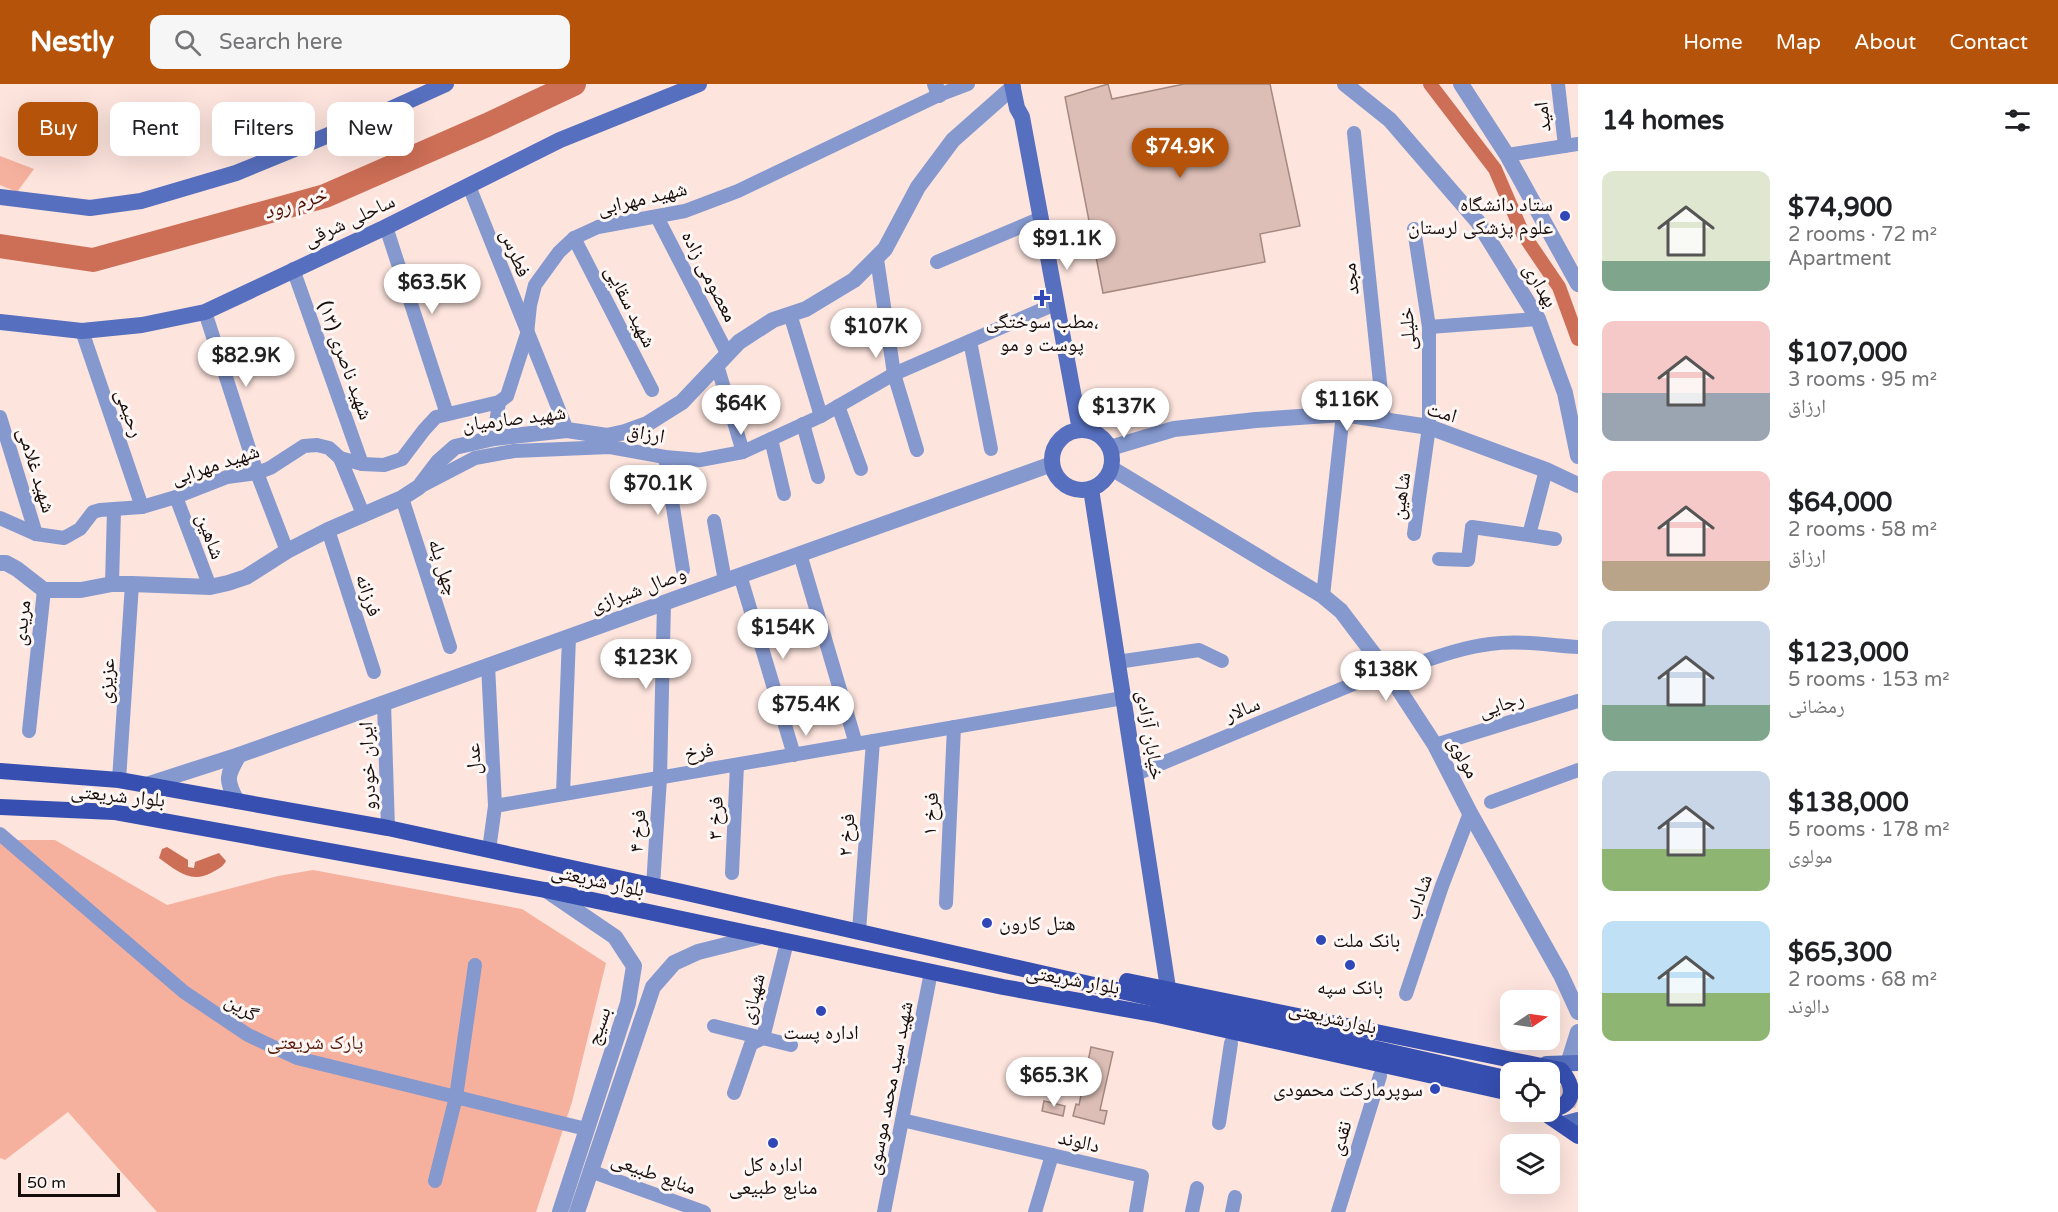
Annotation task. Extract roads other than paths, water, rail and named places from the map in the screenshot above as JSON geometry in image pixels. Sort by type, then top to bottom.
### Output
[{"type":"main road","points":[[0,197],[90,208],[141,201],[236,174],[446,84]]},
{"type":"main road","name":"ساحلی شرقی","points":[[0,322],[82,332],[142,325],[205,312],[386,227],[560,140],[699,84]]},
{"type":"main road","points":[[1016,85],[1017,108],[1022,117],[1039,219],[1080,430]]},
{"type":"main road","points":[[1080,430],[1098,434],[1110,448],[1111,468],[1100,485],[1091,489],[1070,488],[1055,474],[1052,464],[1056,445],[1070,432],[1080,430]]},
{"type":"main road","name":"خیابان آزادی","points":[[1091,489],[1168,988]]},
{"type":"main road","name":"بلوار شریعتی","points":[[0,771],[149,784],[388,828],[1147,996]]},
{"type":"main road","name":"بلوار شریعتی","points":[[0,807],[114,812],[545,890],[1003,987],[1158,1015],[1183,1022]]},
{"type":"main road","points":[[1072,979],[1120,980],[1168,988],[1526,1062]]},
{"type":"main road","name":"بلوارشریعتی","points":[[1147,996],[1500,1076]]},
{"type":"main road","points":[[1158,1015],[1192,1033],[1231,1043],[1500,1102]]},
{"type":"main road","name":"بلوارشریعتی","points":[[1183,1022],[1500,1091]]},
{"type":"main road","points":[[1560,1070],[1570,1080],[1572,1093],[1568,1102],[1560,1106]]},
{"type":"main road","points":[[1570,1122],[1578,1136]]},
{"type":"street","name":"شهید مهرابی","points":[[0,518],[36,534],[64,538],[80,529],[93,512],[142,507],[176,497],[227,477],[257,473],[270,468],[304,446],[317,445],[329,448],[340,458],[362,464],[384,465],[402,459],[436,417],[499,402],[507,396],[527,334],[536,285],[559,252],[574,238],[604,225],[686,211],[738,191],[937,90],[968,84]]},
{"type":"street","name":"بهداری","points":[[1346,84],[1390,120],[1478,222],[1538,319],[1565,393],[1578,456]]},
{"type":"street","points":[[1461,84],[1507,155],[1578,284]]},
{"type":"street","name":"امید","points":[[1558,84],[1572,145]]},
{"type":"street","name":"شهید صارمیان","points":[[44,590],[81,590],[112,584],[210,587],[246,578],[328,530],[402,498],[419,487],[438,462],[455,447],[494,438],[567,430],[607,436],[647,424],[682,402],[739,342],[773,320],[806,309],[854,280],[877,259],[885,249],[918,187],[953,141],[1016,85]]},
{"type":"street","name":"مجد","points":[[1354,133],[1384,421]]},
{"type":"street","points":[[1507,155],[1572,145]]},
{"type":"street","name":"فطرس","points":[[469,186],[527,334]]},
{"type":"street","name":"معصومی زاده","points":[[657,217],[722,359],[742,452]]},
{"type":"street","points":[[937,262],[1039,219]]},
{"type":"street","points":[[386,227],[447,414]]},
{"type":"street","name":"خلیلی","points":[[1414,229],[1429,327],[1429,428]]},
{"type":"street","name":"شهید سقایی","points":[[574,238],[652,390]]},
{"type":"street","points":[[877,259],[894,374],[917,450]]},
{"type":"street","name":"شهید ناصری (۱۳)","points":[[293,269],[362,464]]},
{"type":"street","name":"ارزاق","points":[[419,487],[451,468],[475,458],[514,451],[609,447],[664,457],[700,460],[742,452],[821,416],[894,374],[1055,304]]},
{"type":"street","points":[[205,312],[257,473],[287,552]]},
{"type":"street","points":[[790,314],[821,416]]},
{"type":"street","points":[[1429,327],[1538,319]]},
{"type":"street","name":"رحیمی","points":[[82,332],[142,507]]},
{"type":"street","points":[[527,334],[567,430]]},
{"type":"street","points":[[970,341],[992,449]]},
{"type":"street","points":[[494,438],[499,402]]},
{"type":"street","points":[[838,406],[861,469]]},
{"type":"street","points":[[1323,596],[1343,414]]},
{"type":"street","name":"امت","points":[[1110,448],[1174,429],[1343,414],[1429,428],[1546,470],[1578,485]]},
{"type":"street","name":"شهید غلامی","points":[[0,417],[36,534]]},
{"type":"street","points":[[803,424],[818,477]]},
{"type":"street","name":"شاهین","points":[[1414,534],[1429,428]]},
{"type":"street","points":[[771,439],[784,494]]},
{"type":"street","points":[[664,457],[683,570]]},
{"type":"street","points":[[340,458],[363,514]]},
{"type":"street","name":"وصال شیرازی","points":[[149,784],[239,755],[1052,464]]},
{"type":"street","name":"مولوی","points":[[1111,468],[1323,596],[1341,611],[1388,673],[1435,745],[1470,813],[1561,975],[1578,1012]]},
{"type":"street","points":[[1528,535],[1546,470]]},
{"type":"street","name":"شاهين","points":[[176,497],[210,587]]},
{"type":"street","name":"چهل پله","points":[[402,498],[450,647]]},
{"type":"street","points":[[112,584],[114,510]]},
{"type":"street","points":[[714,521],[794,755]]},
{"type":"street","points":[[1439,559],[1468,560],[1472,527],[1555,539]]},
{"type":"street","name":"فرزانه","points":[[328,530],[374,672]]},
{"type":"street","points":[[800,554],[856,744]]},
{"type":"street","points":[[0,563],[6,563],[17,569],[44,590]]},
{"type":"street","name":"عزیزی","points":[[119,780],[132,584]]},
{"type":"street","name":"مریدی","points":[[29,731],[44,590]]},
{"type":"street","name":"فرخ ۴","points":[[653,886],[660,778],[664,603]]},
{"type":"street","points":[[563,794],[569,637]]},
{"type":"street","points":[[1388,673],[1465,649],[1490,644],[1527,642],[1578,647]]},
{"type":"street","points":[[1117,662],[1199,650],[1222,661]]},
{"type":"street","name":"عدل","points":[[488,666],[495,806],[489,850]]},
{"type":"street","name":"سالار","points":[[1136,774],[1363,680]]},
{"type":"street","name":"فرخ","points":[[495,806],[1123,698]]},
{"type":"street","name":"رجایی","points":[[1435,745],[1578,701]]},
{"type":"street","name":"ایران خودرو","points":[[384,703],[388,828]]},
{"type":"street","name":"فرخ ۱","points":[[946,903],[954,727]]},
{"type":"street","name":"فرخ ۲","points":[[859,931],[873,741]]},
{"type":"street","points":[[237,801],[229,786],[229,772],[239,755]]},
{"type":"street","name":"فرخ ۳","points":[[732,873],[737,765]]},
{"type":"street","points":[[1491,802],[1578,770]]},
{"type":"street","name":"شاداب","points":[[1406,994],[1442,886],[1470,813]]},
{"type":"street","name":"گرین","points":[[0,834],[184,992],[248,1035],[297,1058],[585,1129]]},
{"type":"street","name":"بسیج","points":[[545,890],[615,937],[634,966],[628,1003],[585,1129],[560,1212]]},
{"type":"street","name":"بسیج","points":[[577,1212],[653,987],[674,963],[698,952],[762,936]]},
{"type":"street","name":"شهبازی","points":[[735,1093],[751,1044],[763,1038],[787,942]]},
{"type":"street","points":[[435,1181],[456,1097],[475,965]]},
{"type":"street","name":"شهید سید محمد موسوی","points":[[884,1212],[931,972]]},
{"type":"street","points":[[714,1026],[791,1045]]},
{"type":"street","points":[[1573,1064],[1578,1032]]},
{"type":"street","points":[[1219,1123],[1231,1043]]},
{"type":"street","name":"نقدی","points":[[1338,1212],[1380,1076]]},
{"type":"street","name":"دالوند","points":[[902,1120],[1142,1176],[1136,1212]]},
{"type":"street","points":[[585,1129],[603,1133]]},
{"type":"street","points":[[1035,1212],[1052,1155]]},
{"type":"street","name":"منابع طبیعی","points":[[590,1171],[704,1212]]},
{"type":"street","points":[[1192,1212],[1197,1188]]},
{"type":"street","points":[[1232,1212],[1235,1197]]},
{"type":"waterway","name":"خرم رود","points":[[0,246],[93,260],[325,196],[574,84]]},
{"type":"waterway","points":[[1430,84],[1495,169],[1523,234],[1559,287],[1578,339]]},
{"type":"tunnel","points":[[1560,1094],[1578,1101]]},
{"type":"place","name":"ستاد دانشگاه علوم پزشکی لرستان","points":[[1565,216]]},
{"type":"place","name":"مطب سوختگی، پوست و مو","points":[[1042,298]]},
{"type":"place","name":"هتل کارون","points":[[987,923]]},
{"type":"place","name":"بانک ملت","points":[[1321,940]]},
{"type":"place","name":"بانک سپه","points":[[1350,965]]},
{"type":"place","name":"اداره پست","points":[[821,1011]]},
{"type":"place","name":"سوپرمارکت محمودی","points":[[1435,1089]]},
{"type":"place","name":"اداره کل منابع طبیعی","points":[[773,1143]]},
{"type":"park label","name":"پارک شریعتی","points":[[315,1042]]}]
